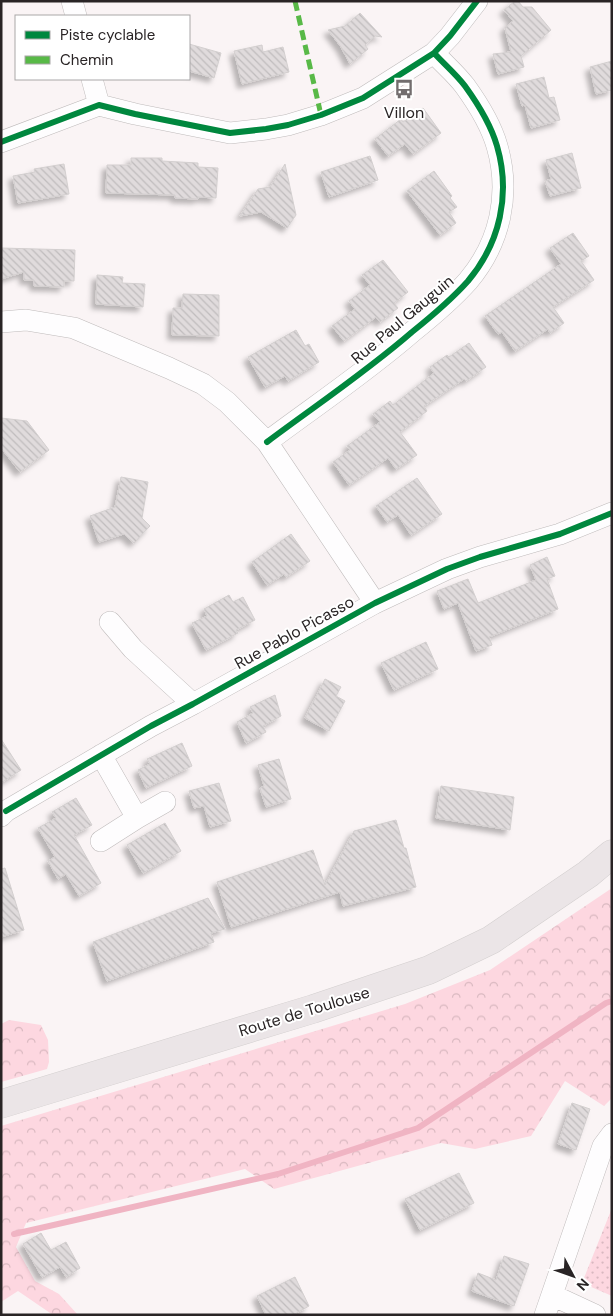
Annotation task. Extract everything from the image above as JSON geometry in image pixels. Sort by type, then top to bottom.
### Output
[{"type":"main road","name":"Route de Toulouse","points":[[1,1104],[322,1006],[430,970],[491,940],[600,869],[612,854]]},
{"type":"street","points":[[72,1],[76,15]]},
{"type":"street","points":[[1,142],[99,105],[230,133],[266,129],[306,120],[363,98],[434,53],[477,1]]},
{"type":"street","name":"Rue Paul Gauguin","points":[[267,442],[392,349],[447,303],[469,280],[491,245],[502,212],[504,191],[497,146],[479,107],[463,84],[434,53]]},
{"type":"street","points":[[92,80],[99,105]]},
{"type":"street","points":[[1,322],[26,320],[74,328],[203,384],[227,402],[267,442],[376,602]]},
{"type":"street","name":"Rue Pablo Picasso","points":[[4,814],[151,726],[376,602],[447,569],[480,557],[560,534],[612,513]]},
{"type":"street","points":[[110,622],[133,649],[193,704]]},
{"type":"street","points":[[101,755],[137,818]]},
{"type":"street","points":[[100,841],[165,802]]},
{"type":"street","points":[[595,1315],[548,1305],[603,1146],[612,1134]]},
{"type":"green space","points":[[612,888],[612,1098],[604,1106],[565,1081],[531,1136],[475,1149],[441,1143],[274,1189],[245,1169],[26,1223],[16,1247],[35,1281],[59,1294],[78,1315],[53,1315],[18,1291],[1,1302],[1,1126],[405,1004],[490,970]]},
{"type":"green space","points":[[9,1020],[41,1025],[48,1040],[49,1062],[47,1069],[1,1082],[1,1024]]},
{"type":"green space","points":[[612,1208],[612,1296],[582,1283]]},
{"type":"building","points":[[515,1],[518,1],[523,7],[532,7],[551,30],[521,56],[524,67],[498,74],[493,54],[511,52],[505,28],[513,21],[504,10]]},
{"type":"building","points":[[360,13],[382,37],[375,36],[365,45],[368,49],[350,64],[341,47],[328,30],[345,26]]},
{"type":"building","points":[[190,44],[221,53],[214,78],[190,71]]},
{"type":"building","points":[[262,45],[263,52],[283,47],[289,72],[242,84],[234,51]]},
{"type":"building","points":[[612,61],[612,90],[596,94],[590,67]]},
{"type":"building","points":[[544,77],[549,98],[554,97],[560,120],[531,128],[525,105],[522,106],[516,84]]},
{"type":"building","points":[[423,108],[441,133],[413,154],[405,144],[388,156],[375,139],[401,119],[403,122]]},
{"type":"building","points":[[572,153],[581,188],[550,196],[545,181],[551,179],[546,160]]},
{"type":"building","points":[[370,156],[378,180],[329,197],[321,172]]},
{"type":"building","points":[[131,158],[162,158],[162,161],[198,163],[198,167],[218,168],[216,198],[175,198],[175,195],[106,193],[107,165],[131,165]]},
{"type":"building","points":[[64,164],[69,194],[18,203],[13,176],[35,172],[34,169]]},
{"type":"building","points":[[285,164],[296,215],[287,228],[261,212],[240,216],[258,189],[270,187]]},
{"type":"building","points":[[434,171],[452,196],[450,198],[457,207],[449,212],[456,223],[440,235],[407,191]]},
{"type":"building","points":[[573,233],[589,256],[581,261],[594,280],[553,307],[564,323],[550,333],[548,329],[515,351],[502,332],[498,334],[485,316],[561,264],[550,248]]},
{"type":"building","points":[[1,248],[75,250],[74,281],[64,281],[64,287],[34,286],[34,280],[24,280],[24,272],[1,279]]},
{"type":"building","points":[[383,260],[408,292],[394,303],[398,308],[380,322],[376,317],[344,341],[332,326],[355,309],[349,301],[370,285],[362,275]]},
{"type":"building","points":[[97,275],[123,277],[122,283],[145,284],[143,307],[96,304]]},
{"type":"building","points":[[183,294],[219,295],[219,336],[172,335],[173,308],[182,308]]},
{"type":"building","points":[[296,330],[305,346],[309,344],[319,362],[288,381],[285,376],[265,387],[248,357]]},
{"type":"building","points":[[469,343],[486,367],[466,381],[464,379],[424,406],[427,411],[400,432],[417,455],[396,469],[388,458],[349,485],[333,462],[350,450],[347,446],[380,422],[373,414],[390,401],[393,405],[434,373],[430,367]]},
{"type":"building","points":[[1,418],[27,421],[49,450],[20,472],[1,448]]},
{"type":"building","points":[[121,477],[148,482],[142,518],[150,526],[134,543],[124,534],[99,542],[90,516],[115,507]]},
{"type":"building","points":[[417,478],[442,514],[411,535],[398,515],[387,522],[376,506]]},
{"type":"building","points":[[291,534],[310,561],[286,577],[284,574],[267,585],[252,562]]},
{"type":"building","points":[[547,557],[555,576],[547,579],[558,609],[489,637],[492,645],[476,651],[458,603],[444,609],[437,591],[468,579],[478,603],[536,580],[530,565]]},
{"type":"building","points":[[229,595],[233,602],[243,597],[255,620],[236,630],[238,633],[206,650],[192,623],[207,616],[204,609]]},
{"type":"building","points":[[426,642],[438,669],[394,690],[381,663]]},
{"type":"building","points":[[325,679],[341,687],[336,696],[345,701],[329,731],[305,718]]},
{"type":"building","points":[[275,695],[281,716],[263,726],[266,732],[246,743],[237,722],[253,713],[250,707]]},
{"type":"building","points":[[1,739],[21,770],[1,783]]},
{"type":"building","points":[[182,743],[192,766],[146,788],[138,770],[150,764],[147,759]]},
{"type":"building","points":[[279,759],[291,799],[266,807],[260,788],[264,786],[258,765]]},
{"type":"building","points":[[219,783],[231,821],[210,827],[204,806],[194,808],[189,791]]},
{"type":"building","points":[[441,786],[514,797],[510,830],[436,818]]},
{"type":"building","points":[[76,798],[92,825],[74,835],[101,883],[79,896],[66,874],[58,879],[48,861],[55,857],[38,828],[56,818],[52,812]]},
{"type":"building","points":[[396,820],[404,848],[406,848],[416,887],[343,906],[340,892],[231,927],[217,882],[313,850],[325,885],[354,831]]},
{"type":"building","points":[[165,823],[181,851],[143,873],[127,845]]},
{"type":"building","points":[[5,868],[24,930],[1,937],[1,869]]},
{"type":"building","points":[[208,898],[225,929],[211,933],[214,942],[107,981],[93,942]]},
{"type":"building","points":[[572,1103],[590,1109],[576,1150],[558,1144]]},
{"type":"building","points":[[459,1173],[474,1203],[420,1230],[405,1199]]},
{"type":"building","points":[[41,1233],[51,1250],[66,1242],[80,1268],[66,1277],[60,1267],[42,1277],[23,1244]]},
{"type":"building","points":[[504,1256],[529,1264],[514,1306],[472,1291],[478,1273],[496,1280]]},
{"type":"building","points":[[295,1277],[309,1306],[293,1315],[266,1315],[257,1296]]},
{"type":"waterway","points":[[14,1234],[278,1174],[418,1128],[606,1003],[612,1001]]},
{"type":"marked path","points":[[295,1],[321,115]]},
{"type":"cycle path","points":[[1,142],[99,105],[230,133],[288,125],[321,115],[363,98],[434,53],[477,1]]},
{"type":"cycle path","points":[[267,442],[377,361],[434,314],[468,281],[488,251],[500,217],[502,200],[503,182],[497,146],[488,123],[470,93],[458,77],[434,53]]},
{"type":"cycle path","points":[[6,811],[151,726],[375,603],[447,569],[480,557],[560,534],[612,513]]},
{"type":"place","name":"Villon","points":[[404,89]]}]
